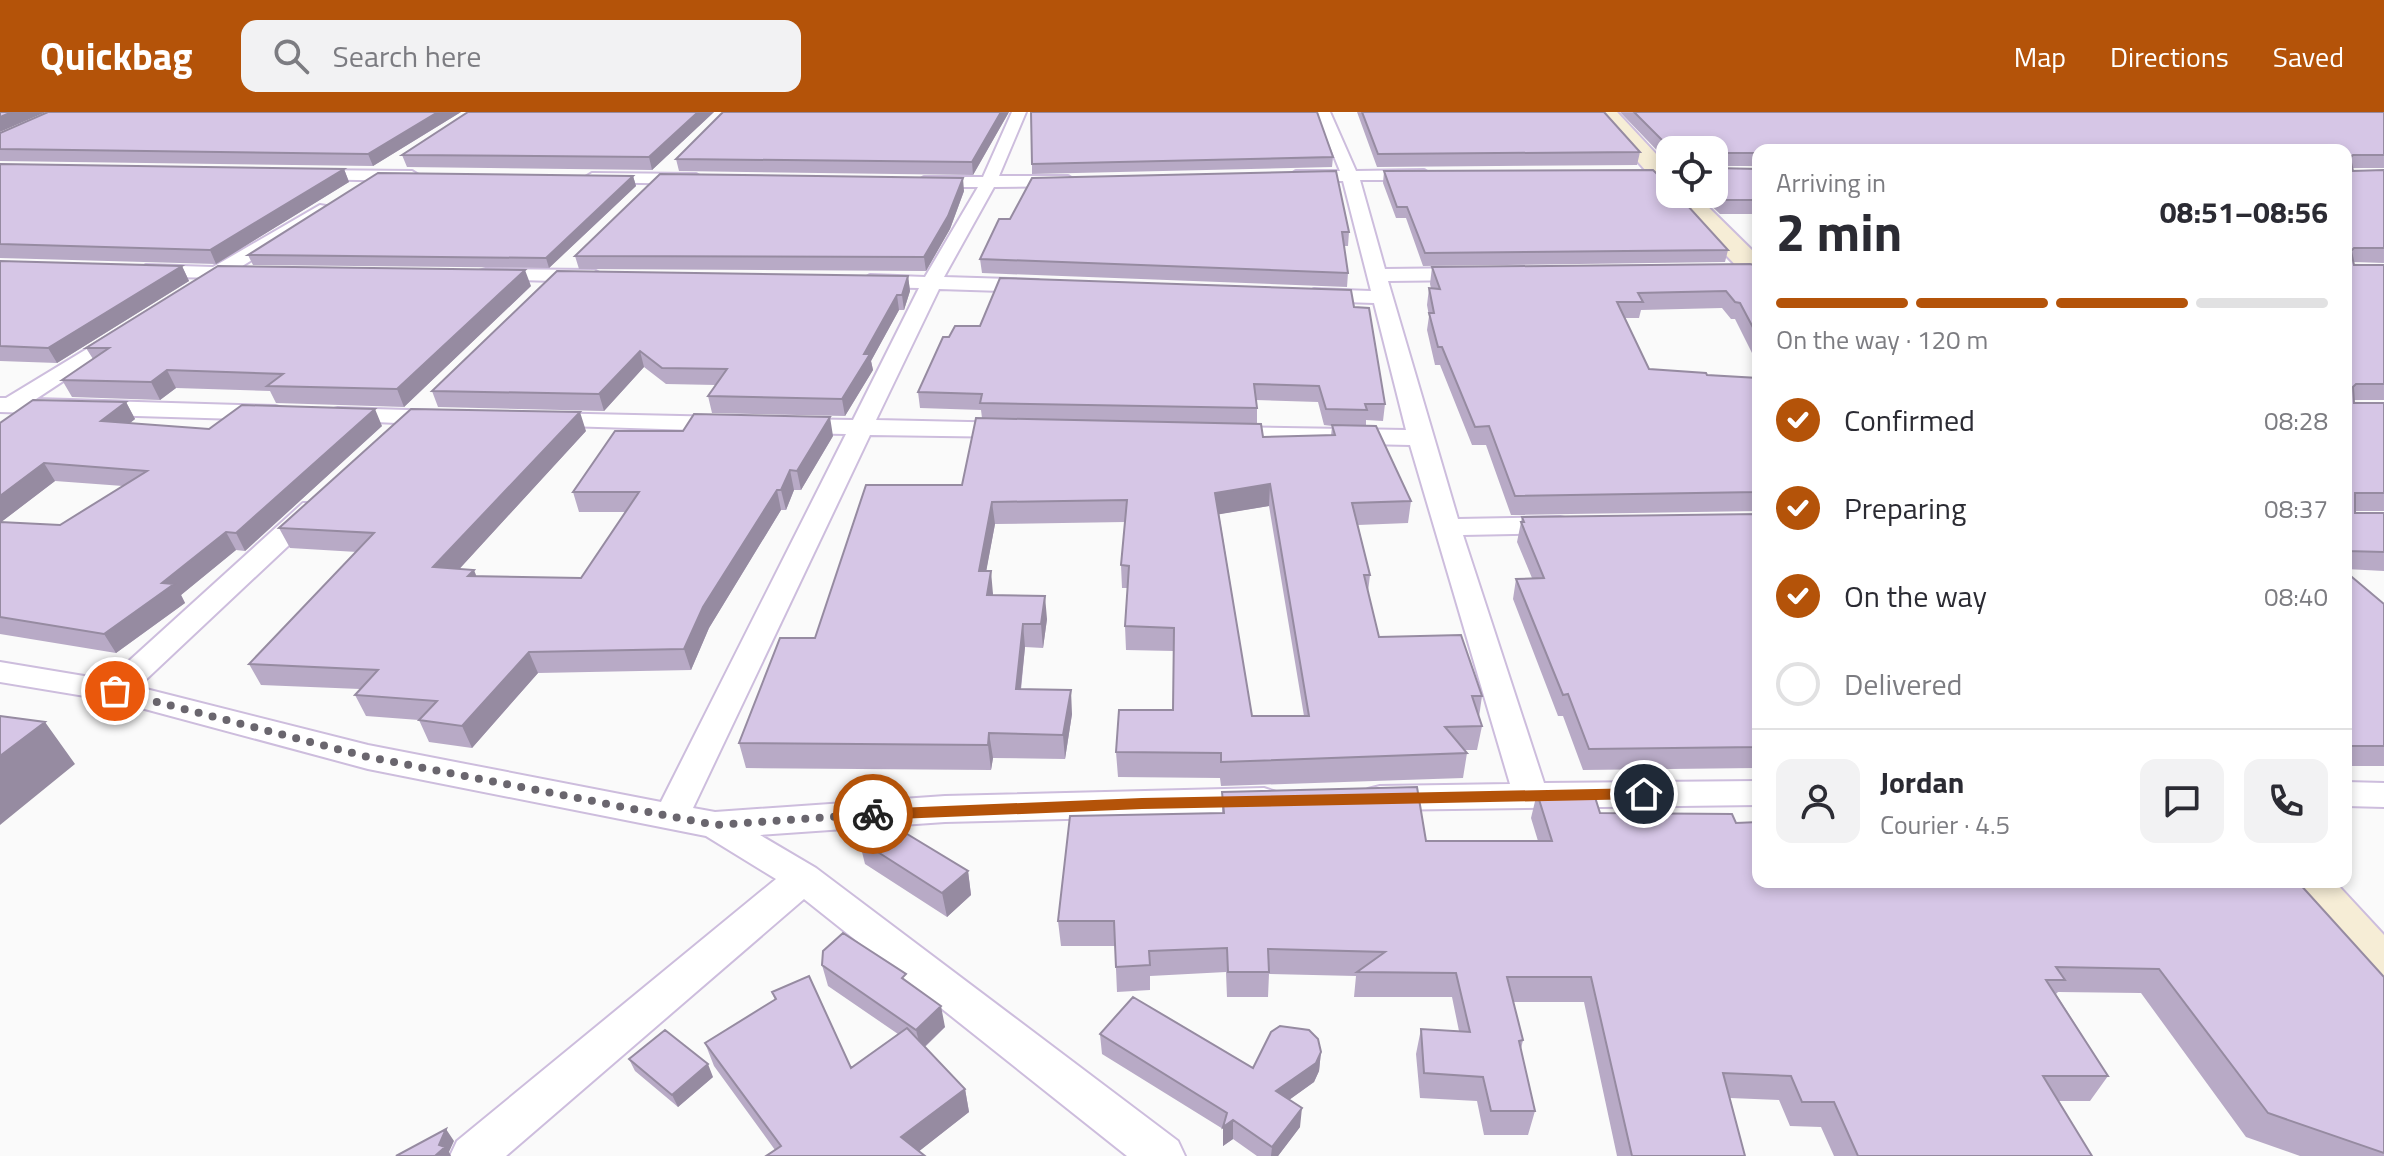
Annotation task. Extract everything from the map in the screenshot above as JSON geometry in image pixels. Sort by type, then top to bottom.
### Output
[{"type":"street","points":[[672,815],[932,282],[988,183],[1019,112]]},
{"type":"street","points":[[1323,112],[1350,175],[1420,438],[1530,794]]},
{"type":"street","points":[[1605,112],[1656,170]]},
{"type":"street","points":[[634,200],[676,159]]},
{"type":"street","points":[[191,289],[401,160]]},
{"type":"street","points":[[298,175],[422,177]]},
{"type":"street","points":[[1272,177],[1443,175]]},
{"type":"street","points":[[578,178],[719,179]]},
{"type":"street","points":[[908,182],[1082,181]]},
{"type":"street","points":[[1695,208],[1752,265]]},
{"type":"street","points":[[534,297],[579,254]]},
{"type":"street","points":[[124,270],[263,274]]},
{"type":"street","points":[[1725,271],[1752,271]]},
{"type":"street","points":[[1289,294],[1488,274]]},
{"type":"street","points":[[464,275],[619,277]]},
{"type":"street","points":[[854,281],[1056,286]]},
{"type":"street","points":[[3,407],[141,322]]},
{"type":"street","points":[[389,438],[434,395]]},
{"type":"street","points":[[3,407],[458,418]]},
{"type":"street","points":[[520,420],[1038,431]]},
{"type":"street","points":[[1197,434],[1420,438]]},
{"type":"street","points":[[115,691],[332,491]]},
{"type":"street","points":[[1446,527],[1587,525]]},
{"type":"street","points":[[0,672],[115,691],[368,757],[715,825],[945,809],[1297,800]]},
{"type":"street","points":[[1344,799],[1752,793]]},
{"type":"street","points":[[2352,794],[2384,795]]},
{"type":"street","points":[[715,825],[803,878],[1162,1156]]},
{"type":"street","points":[[473,1156],[803,878]]},
{"type":"street","points":[[2307,888],[2384,975]]},
{"type":"building","points":[[48,112],[438,112],[368,154],[0,149],[0,133]]},
{"type":"building","points":[[468,112],[698,112],[649,157],[402,155]]},
{"type":"building","points":[[723,112],[1001,112],[972,162],[676,159]]},
{"type":"building","points":[[1031,112],[1317,112],[1333,157],[1032,164]]},
{"type":"building","points":[[1362,112],[1604,112],[1640,152],[1378,154]]},
{"type":"building","points":[[1634,112],[2384,112],[2384,155],[2352,156],[2352,144],[1752,144],[1752,153],[1728,153],[1728,136],[1658,136]]},
{"type":"building","points":[[0,164],[344,169],[210,250],[0,244]]},
{"type":"building","points":[[2352,167],[2353,171],[2384,170],[2384,248],[2352,250]]},
{"type":"building","points":[[1728,168],[1752,169],[1752,200],[1728,200]]},
{"type":"building","points":[[1653,170],[1656,173],[1656,208],[1690,208],[1728,250],[1425,253],[1407,207],[1397,207],[1384,171]]},
{"type":"building","points":[[1336,171],[1349,232],[1342,232],[1348,273],[980,259],[999,219],[1010,219],[1032,178]]},
{"type":"building","points":[[378,173],[633,176],[546,258],[248,255]]},
{"type":"building","points":[[660,174],[963,178],[948,216],[924,257],[575,256]]},
{"type":"building","points":[[2352,256],[2354,265],[2384,265],[2384,384],[2356,384],[2353,387],[2354,403],[2384,403],[2384,493],[2355,493],[2355,513],[2384,513],[2384,552],[2352,551]]},
{"type":"building","points":[[0,261],[182,266],[48,348],[0,346]]},
{"type":"building","points":[[1752,264],[1752,326],[1740,303],[1735,302],[1726,291],[1638,293],[1643,302],[1617,302],[1649,369],[1752,378],[1752,492],[1515,496],[1489,426],[1475,427],[1442,347],[1438,347],[1429,313],[1434,313],[1429,288],[1440,289],[1432,267]]},
{"type":"building","points":[[218,266],[525,270],[397,389],[267,386],[283,374],[167,370],[151,382],[62,380],[109,348],[86,348]]},
{"type":"building","points":[[557,271],[908,276],[902,295],[897,295],[864,354],[870,354],[842,399],[708,396],[727,369],[662,368],[640,351],[599,394],[432,391]]},
{"type":"building","points":[[1000,278],[1351,290],[1354,307],[1369,308],[1385,404],[1365,404],[1367,410],[1326,409],[1319,386],[1254,384],[1257,408],[980,403],[982,394],[918,392],[943,337],[949,337],[955,326],[980,326]]},
{"type":"building","points":[[33,400],[126,402],[101,421],[209,429],[242,405],[375,409],[236,533],[226,532],[162,583],[174,584],[104,634],[0,617],[0,522],[60,525],[147,471],[44,463],[0,496],[0,423]]},
{"type":"building","points":[[411,409],[580,412],[433,567],[474,570],[468,576],[581,578],[639,492],[573,492],[615,431],[683,431],[694,414],[830,417],[797,471],[790,470],[781,490],[777,490],[703,607],[684,649],[529,652],[462,726],[419,720],[437,701],[355,695],[378,670],[249,664],[374,533],[279,528]]},
{"type":"building","points":[[976,418],[1261,424],[1263,437],[1335,435],[1332,425],[1376,426],[1411,501],[1352,503],[1370,575],[1364,575],[1379,637],[1461,635],[1482,696],[1472,696],[1482,726],[1445,727],[1467,753],[1221,762],[1221,753],[1116,752],[1119,710],[1173,710],[1174,628],[1125,626],[1129,566],[1121,565],[1127,500],[992,502],[979,571],[991,571],[987,595],[1045,596],[1041,624],[1023,624],[1016,689],[1071,690],[1063,735],[989,733],[988,745],[739,743],[780,638],[815,638],[866,485],[962,485]],"holes":[[[1270,484],[1309,716],[1252,716],[1215,493]]]},
{"type":"building","points":[[1752,514],[1752,747],[1589,749],[1568,694],[1563,695],[1516,579],[1544,578],[1521,522],[1524,522],[1522,517]]},
{"type":"building","points":[[2352,577],[2384,604],[2384,746],[2352,746]]},
{"type":"building","points":[[0,716],[45,722],[0,756]]},
{"type":"building","points":[[1417,787],[1426,841],[1552,841],[1537,793],[1594,794],[1600,813],[1732,814],[1736,823],[1752,822],[1752,888],[2303,888],[2384,977],[2384,1153],[2268,1113],[2159,969],[2056,967],[2065,980],[2046,980],[2108,1076],[2043,1076],[2092,1156],[1858,1156],[1834,1102],[1802,1102],[1791,1076],[1723,1073],[1745,1156],[1632,1156],[1591,977],[1507,977],[1523,1040],[1519,1041],[1535,1111],[1491,1111],[1483,1077],[1424,1073],[1421,1029],[1470,1032],[1456,973],[1357,972],[1385,952],[1268,949],[1269,972],[1228,972],[1227,948],[1149,951],[1150,965],[1116,967],[1114,921],[1058,921],[1070,816],[1224,813],[1222,792]]},
{"type":"building","points":[[884,820],[968,871],[942,893],[859,840]]},
{"type":"building","points":[[843,933],[906,974],[902,978],[941,1006],[916,1030],[822,965],[823,951]]},
{"type":"building","points":[[809,976],[851,1068],[907,1028],[965,1089],[901,1137],[925,1156],[766,1156],[781,1146],[705,1043],[776,999],[772,992]]},
{"type":"building","points":[[1133,997],[1253,1068],[1271,1032],[1280,1026],[1309,1030],[1318,1039],[1321,1052],[1316,1063],[1276,1091],[1302,1108],[1272,1147],[1233,1120],[1223,1127],[1227,1113],[1100,1034]]},
{"type":"building","points":[[665,1030],[708,1064],[672,1095],[629,1059]]},
{"type":"building","points":[[446,1129],[439,1145],[445,1147],[435,1156],[396,1156]]},
{"type":"way so far","points":[[115,691],[368,757],[715,825],[873,814]]},
{"type":"route","points":[[873,814],[1142,803],[1644,794]]}]
